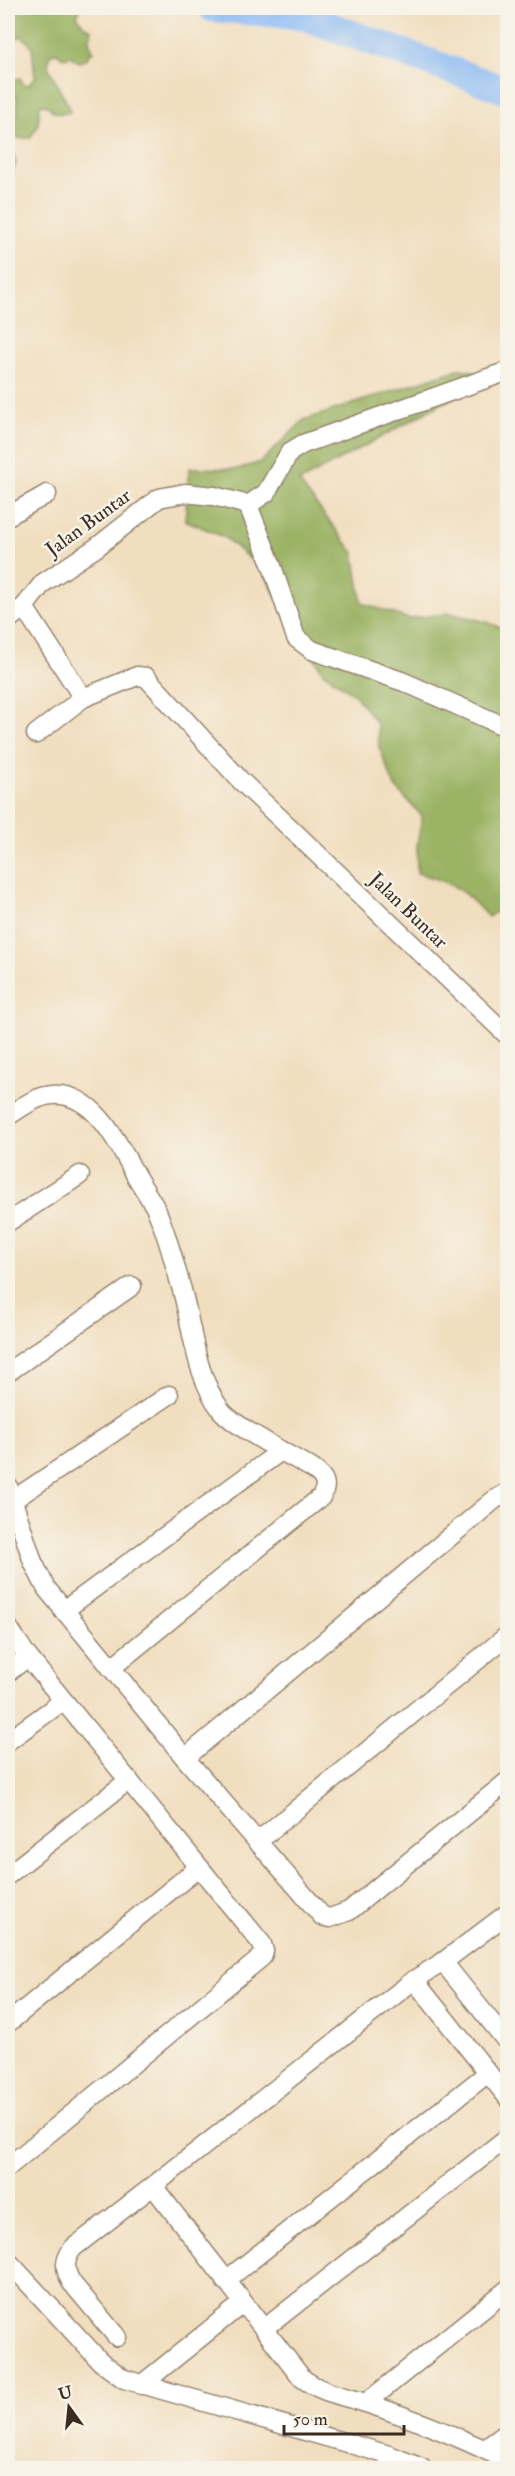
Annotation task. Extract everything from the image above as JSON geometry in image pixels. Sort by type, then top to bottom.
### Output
[{"type":"street","points":[[507,371],[303,444],[290,452],[266,493],[248,505],[272,566],[296,638],[302,644],[312,650],[404,682],[507,728]]},
{"type":"street","name":"Jalan Buntar","points":[[8,620],[24,607],[43,583],[97,547],[159,498],[185,493],[214,496],[248,505]]},
{"type":"street","points":[[8,516],[47,494]]},
{"type":"street","points":[[24,607],[83,698],[36,734]]},
{"type":"street","name":"Jalan Buntar","points":[[83,698],[137,676],[147,677],[241,781],[507,1036]]},
{"type":"street","points":[[8,1116],[39,1098],[52,1095],[62,1095],[95,1112],[113,1133],[155,1208],[182,1293],[191,1340],[202,1374],[221,1411],[322,1476],[326,1482],[321,1497],[111,1668]]},
{"type":"street","points":[[8,1222],[80,1175]]},
{"type":"street","points":[[8,1372],[132,1286]]},
{"type":"street","points":[[169,1395],[10,1493],[33,1562],[46,1588],[257,1842],[322,1916],[330,1918],[339,1916],[350,1911],[507,1781]]},
{"type":"street","points":[[63,1611],[282,1450]]},
{"type":"street","points":[[185,1758],[494,1500],[507,1492]]},
{"type":"street","points":[[8,1627],[28,1657],[262,1944],[264,1951],[262,1957],[8,2167]]},
{"type":"street","points":[[257,1842],[507,1635]]},
{"type":"street","points":[[8,1672],[28,1657]]},
{"type":"street","points":[[8,1741],[63,1701]]},
{"type":"street","points":[[8,1875],[129,1780]]},
{"type":"street","points":[[8,2023],[199,1867]]},
{"type":"street","points":[[117,2337],[66,2273],[66,2257],[73,2248],[414,1980],[443,1962],[507,1912]]},
{"type":"street","points":[[443,1962],[507,2043]]},
{"type":"street","points":[[414,1980],[507,2098]]},
{"type":"street","points":[[225,2280],[488,2073]]},
{"type":"street","points":[[264,2329],[507,2137]]},
{"type":"street","points":[[153,2186],[302,2378],[311,2385],[320,2390],[366,2403],[485,2449],[507,2461]]},
{"type":"street","points":[[8,2261],[101,2362],[124,2379],[389,2455],[422,2469]]},
{"type":"street","points":[[366,2403],[507,2289]]},
{"type":"street","points":[[141,2385],[243,2303]]},
{"type":"street","points":[[485,2449],[507,2432]]},
{"type":"green space","points":[[8,8],[81,8],[77,16],[84,26],[92,30],[89,42],[93,52],[90,52],[87,59],[80,62],[72,56],[63,58],[57,53],[50,54],[48,67],[70,112],[57,113],[47,105],[40,104],[38,125],[30,138],[18,138],[9,125],[19,112],[17,98],[12,93],[12,80],[20,78],[24,85],[28,85],[35,78],[32,47],[22,36],[8,42]]},
{"type":"green space","points":[[12,150],[16,163],[8,184],[8,151]]},
{"type":"green space","points":[[459,369],[474,371],[478,382],[299,482],[354,553],[362,603],[409,619],[450,613],[490,623],[507,631],[507,904],[488,917],[457,888],[417,873],[417,846],[422,816],[395,787],[379,747],[377,724],[355,695],[323,672],[285,614],[263,570],[224,537],[185,520],[190,468],[238,469],[261,462],[304,420]]},
{"type":"waterway","points":[[212,8],[303,16],[508,91]]}]
